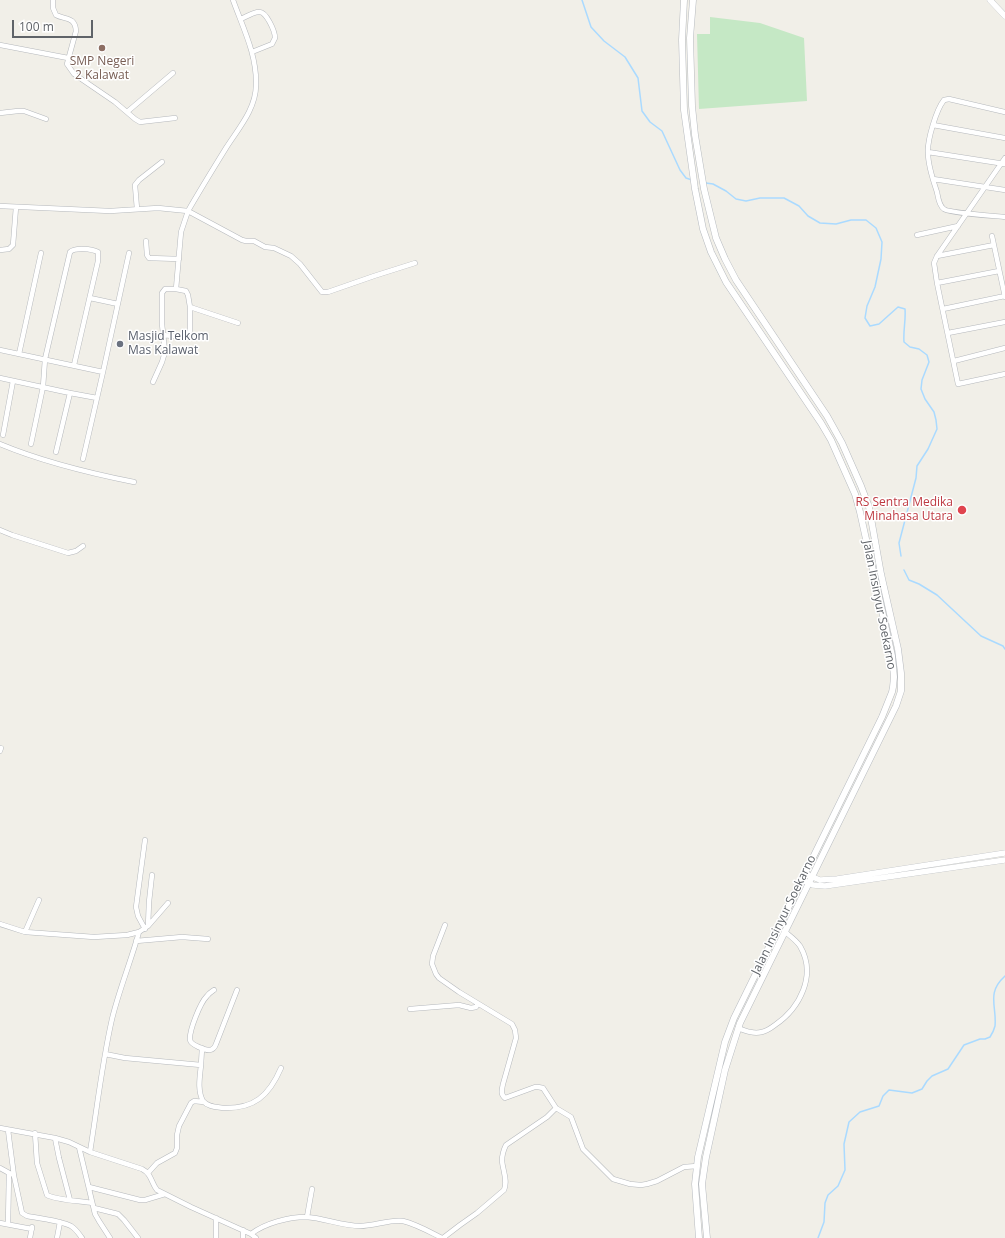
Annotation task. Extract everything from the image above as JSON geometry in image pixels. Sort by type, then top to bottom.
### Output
[{"type":"main road","name":"Jalan Insinyur Soekarno","points":[[684,0],[682,40],[684,110],[692,172],[703,229],[711,252],[726,282],[821,423],[831,440],[855,494],[892,656],[894,677],[892,692],[882,717],[734,1018],[725,1042],[698,1157],[695,1190],[699,1238]]},
{"type":"main road","name":"Jalan Insinyur Soekarno","points":[[693,0],[690,38],[692,106],[704,189],[716,238],[736,280],[827,416],[842,443],[863,491],[869,507],[898,649],[901,674],[901,691],[891,717],[809,880],[738,1028],[725,1070],[706,1157],[702,1184],[707,1238]]},
{"type":"main road","points":[[692,172],[702,170]]},
{"type":"main road","points":[[865,534],[874,532]]},
{"type":"street","points":[[53,0],[53,8],[56,15],[72,20],[76,28],[76,33],[68,58],[68,65],[74,74],[140,122],[175,118]]},
{"type":"street","points":[[176,289],[181,232],[188,211],[249,111],[256,88],[252,52],[233,0]]},
{"type":"street","points":[[990,0],[1005,16]]},
{"type":"street","points":[[241,19],[258,12],[262,12],[267,17],[274,35],[275,39],[272,44],[252,52]]},
{"type":"street","points":[[0,45],[68,58]]},
{"type":"street","points":[[127,112],[173,73]]},
{"type":"street","points":[[1005,112],[946,100],[943,101],[933,126],[928,152],[933,179],[943,209],[948,211],[1005,217]]},
{"type":"street","points":[[0,113],[24,111],[46,119]]},
{"type":"street","points":[[933,126],[1005,138]]},
{"type":"street","points":[[928,152],[1003,164]]},
{"type":"street","points":[[1005,158],[1003,164],[937,256],[934,263],[942,310],[958,384],[1005,374]]},
{"type":"street","points":[[137,209],[135,185],[139,180],[162,162]]},
{"type":"street","points":[[933,179],[1005,190]]},
{"type":"street","points":[[0,206],[110,211],[158,208],[188,211],[242,240],[254,240],[265,247],[274,248],[291,256],[300,264],[322,292],[328,292],[415,263]]},
{"type":"street","points":[[0,250],[9,248],[13,245],[16,207]]},
{"type":"street","points":[[917,235],[958,226]]},
{"type":"street","points":[[942,310],[1005,296],[992,236]]},
{"type":"street","points":[[146,241],[146,255],[149,258],[179,258]]},
{"type":"street","points":[[937,256],[994,246]]},
{"type":"street","points":[[31,444],[43,387],[45,359],[70,252],[72,250],[81,249],[98,252],[98,261],[74,365]]},
{"type":"street","points":[[19,354],[41,253]]},
{"type":"street","points":[[83,459],[128,253]]},
{"type":"street","points":[[937,283],[999,271]]},
{"type":"street","points":[[153,382],[164,355],[163,335],[162,313],[162,292],[165,290],[176,289],[187,292],[190,307],[189,333],[182,337],[163,335]]},
{"type":"street","points":[[90,298],[118,304]]},
{"type":"street","points":[[190,307],[238,323]]},
{"type":"street","points":[[948,333],[1005,322]]},
{"type":"street","points":[[954,361],[1005,348]]},
{"type":"street","points":[[0,350],[103,372]]},
{"type":"street","points":[[0,378],[97,398]]},
{"type":"street","points":[[3,435],[13,381]]},
{"type":"street","points":[[56,452],[70,393]]},
{"type":"street","points":[[0,444],[51,461],[134,482]]},
{"type":"street","points":[[0,530],[18,538],[68,553],[76,551],[83,546]]},
{"type":"street","points":[[145,840],[136,907],[138,916],[146,927]]},
{"type":"street","points":[[809,880],[837,879],[1005,853]]},
{"type":"street","points":[[803,877],[818,886],[832,886],[1005,860]]},
{"type":"street","points":[[146,927],[152,875]]},
{"type":"street","points":[[25,932],[39,900]]},
{"type":"street","points":[[0,924],[25,932],[94,937],[126,935],[139,932],[146,927],[168,903]]},
{"type":"street","points":[[445,925],[432,956],[432,964],[439,978],[478,1004],[512,1024],[515,1030],[516,1038],[503,1084],[502,1095],[505,1098],[538,1087],[543,1088],[552,1104],[571,1117],[584,1149],[613,1179],[630,1184],[641,1185],[657,1181],[684,1167],[697,1166]]},
{"type":"street","points":[[738,1028],[750,1033],[765,1031],[786,1016],[801,997],[807,973],[806,959],[799,944],[784,931]]},
{"type":"street","points":[[90,1152],[105,1054],[117,1000],[139,932]]},
{"type":"street","points":[[136,941],[182,937],[208,939]]},
{"type":"street","points":[[214,990],[205,997],[201,1004],[192,1030],[191,1042],[196,1046],[210,1050],[216,1044],[236,990]]},
{"type":"street","points":[[410,1009],[459,1005],[471,1008],[478,1004]]},
{"type":"street","points":[[202,1048],[199,1083],[200,1092],[204,1102]]},
{"type":"street","points":[[105,1054],[125,1058],[201,1065]]},
{"type":"street","points":[[148,1173],[157,1163],[172,1155],[176,1150],[179,1126],[194,1101],[204,1102],[214,1107],[235,1108],[251,1104],[262,1097],[271,1088],[281,1068]]},
{"type":"street","points":[[251,1234],[261,1227],[270,1224],[307,1217],[359,1226],[376,1225],[392,1221],[403,1221],[443,1238],[477,1213],[504,1190],[506,1181],[502,1160],[506,1145],[547,1117],[556,1108]]},
{"type":"street","points":[[0,1128],[35,1133],[55,1138],[142,1170],[148,1173],[156,1189],[190,1207],[243,1230],[256,1238]]},
{"type":"street","points":[[8,1130],[14,1176],[20,1206],[24,1214],[60,1222],[72,1227],[81,1237]]},
{"type":"street","points":[[35,1133],[37,1163],[46,1194],[51,1197],[93,1205],[118,1214],[138,1238]]},
{"type":"street","points":[[55,1138],[70,1200]]},
{"type":"street","points":[[79,1147],[98,1221],[110,1238]]},
{"type":"street","points":[[0,1168],[14,1176]]},
{"type":"street","points":[[8,1224],[9,1173]]},
{"type":"street","points":[[89,1187],[140,1200],[165,1194]]},
{"type":"street","points":[[307,1217],[312,1189]]},
{"type":"street","points":[[216,1218],[216,1238]]},
{"type":"street","points":[[57,1238],[60,1222]]},
{"type":"street","points":[[0,1223],[32,1228],[30,1238]]},
{"type":"street","points":[[243,1230],[243,1238]]},
{"type":"green space","points":[[710,17],[760,23],[804,38],[807,101],[699,109],[697,34],[710,34]]},
{"type":"waterway","points":[[582,0],[591,27],[604,41],[625,57],[638,78],[642,111],[650,122],[662,131],[680,170],[686,178],[692,180]]},
{"type":"waterway","points":[[706,183],[713,184],[726,191],[736,199],[746,201],[760,198],[784,198],[799,206],[808,216],[820,223],[836,224],[851,220],[866,220],[876,228],[882,242],[881,259],[875,287],[867,306],[865,318],[870,326],[879,324],[898,307],[905,309],[904,342],[910,347],[919,349],[927,355],[929,362],[922,380],[921,389],[925,399],[934,412],[937,429],[928,449],[917,466],[916,478],[899,543],[901,556]]},
{"type":"waterway","points":[[904,570],[909,580],[937,595],[981,636],[1003,646],[1005,649]]},
{"type":"waterway","points":[[818,1238],[824,1222],[825,1203],[828,1195],[838,1186],[845,1170],[844,1144],[849,1122],[860,1112],[879,1106],[883,1096],[889,1090],[912,1093],[922,1089],[932,1076],[948,1069],[964,1045],[990,1037],[995,1026],[994,994],[999,982],[1005,976]]},
{"type":"place","name":"SMP Negeri 2 Kalawat","points":[[102,48]]},
{"type":"place","name":"Masjid Telkom Mas Kalawat","points":[[120,344]]},
{"type":"place","name":"RS Sentra Medika Minahasa Utara","points":[[962,510]]}]
